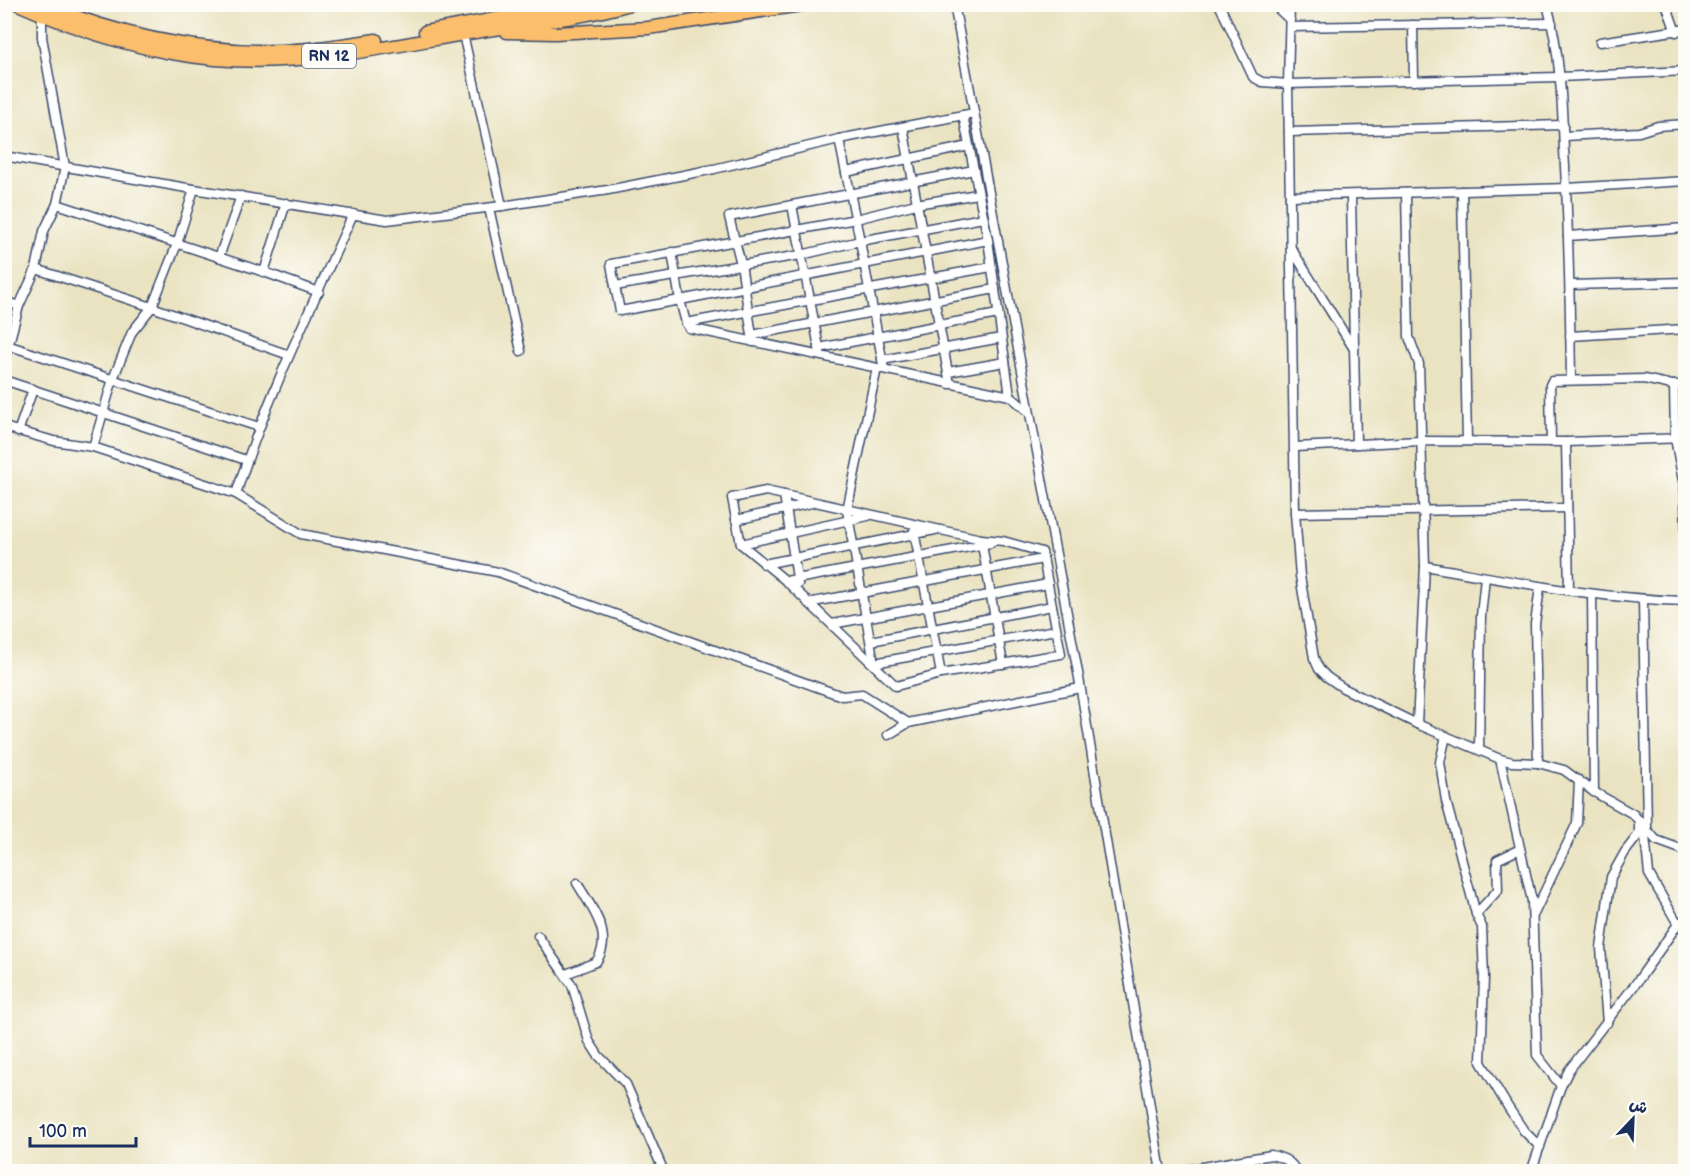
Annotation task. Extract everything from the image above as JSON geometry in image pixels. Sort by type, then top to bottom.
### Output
[{"type":"highway","name":"RN 12","points":[[18,4],[42,10],[117,41],[172,54],[217,59],[276,60],[330,56],[484,31],[519,33],[648,28],[772,7],[808,4]]},
{"type":"highway","points":[[42,10],[147,39],[228,49],[280,51],[331,47],[394,38],[578,4]]},
{"type":"highway","points":[[484,31],[576,16],[630,4]]},
{"type":"street","points":[[954,4],[1080,688],[1161,1172]]},
{"type":"street","points":[[1219,4],[1253,77],[1262,82],[1288,84],[1414,81],[1686,71]]},
{"type":"street","points":[[1273,4],[1290,23],[1413,25],[1552,22]]},
{"type":"street","points":[[1290,4],[1288,84],[1295,513],[1307,625],[1314,658],[1319,669],[1343,688],[1417,724],[1500,759],[1538,763],[1564,770],[1643,824],[1656,840],[1686,851]]},
{"type":"street","points":[[1546,4],[1552,22],[1560,77],[1564,136],[1571,380]]},
{"type":"street","points":[[1666,4],[1676,32]]},
{"type":"street","points":[[4,362],[19,306],[36,269],[44,231],[57,204],[65,167],[42,37],[42,10]]},
{"type":"street","points":[[1413,25],[1414,81]]},
{"type":"street","points":[[1600,42],[1686,30]]},
{"type":"street","points":[[463,34],[502,207]]},
{"type":"street","points":[[4,156],[387,220],[502,207],[608,190],[714,169],[839,139],[974,113]]},
{"type":"street","points":[[963,115],[988,240],[1010,396]]},
{"type":"street","points":[[1564,136],[1639,132],[1658,126],[1686,124]]},
{"type":"street","points":[[1289,132],[1563,125]]},
{"type":"street","points":[[903,127],[920,230],[950,384]]},
{"type":"street","points":[[839,139],[865,264],[881,366],[847,510],[874,663]]},
{"type":"street","points":[[846,172],[969,146]]},
{"type":"street","points":[[752,339],[741,264],[729,217],[974,170]]},
{"type":"street","points":[[1290,196],[1567,189],[1686,181]]},
{"type":"street","points":[[93,447],[113,379],[132,332],[152,307],[177,244],[194,189]]},
{"type":"street","points":[[1462,191],[1467,441]]},
{"type":"street","points":[[1406,193],[1409,337],[1419,364],[1425,566],[1417,724]]},
{"type":"street","points":[[978,194],[611,264],[620,311],[988,240]]},
{"type":"street","points":[[1351,195],[1356,444]]},
{"type":"street","points":[[219,257],[241,196]]},
{"type":"street","points":[[264,272],[286,203]]},
{"type":"street","points":[[57,204],[319,292]]},
{"type":"street","points":[[792,205],[820,352]]},
{"type":"street","points":[[489,208],[521,351]]},
{"type":"street","points":[[236,494],[246,460],[289,355],[353,214]]},
{"type":"street","points":[[615,286],[801,255],[860,241],[983,218]]},
{"type":"street","points":[[1568,236],[1686,228]]},
{"type":"street","points":[[1291,247],[1354,350]]},
{"type":"street","points":[[672,252],[680,300],[689,328],[820,352],[950,384],[1010,396],[1029,412]]},
{"type":"street","points":[[686,323],[992,267]]},
{"type":"street","points":[[36,269],[289,355]]},
{"type":"street","points":[[1570,285],[1686,282]]},
{"type":"street","points":[[752,339],[814,323],[995,289]]},
{"type":"street","points":[[4,301],[19,306]]},
{"type":"street","points":[[820,352],[878,337],[998,314]]},
{"type":"street","points":[[1570,336],[1686,329]]},
{"type":"street","points":[[881,366],[943,348],[1001,338]]},
{"type":"street","points":[[10,345],[259,427]]},
{"type":"street","points":[[948,372],[1005,362]]},
{"type":"street","points":[[1551,442],[1550,385],[1552,381],[1644,379],[1686,385]]},
{"type":"street","points":[[4,380],[246,460]]},
{"type":"street","points":[[1674,385],[1675,438],[1685,494],[1686,547]]},
{"type":"street","points":[[18,432],[33,389]]},
{"type":"street","points":[[4,427],[54,441],[93,447],[236,494],[301,534],[498,572],[842,696],[862,694],[908,723]]},
{"type":"street","points":[[1295,447],[1421,441],[1566,442],[1686,438]]},
{"type":"street","points":[[1566,442],[1569,590]]},
{"type":"street","points":[[786,581],[981,542],[1003,541],[1042,552],[1061,654],[942,674],[896,686],[786,581],[741,544],[732,498],[766,491],[939,530],[981,542]]},
{"type":"street","points":[[784,495],[800,596]]},
{"type":"street","points":[[736,520],[815,503]]},
{"type":"street","points":[[1295,513],[1567,508]]},
{"type":"street","points":[[741,544],[871,515]]},
{"type":"street","points":[[913,524],[942,674]]},
{"type":"street","points":[[764,564],[939,530]]},
{"type":"street","points":[[981,542],[1003,664]]},
{"type":"street","points":[[808,603],[1043,558]]},
{"type":"street","points":[[1425,566],[1592,594],[1643,600],[1686,601]]},
{"type":"street","points":[[1479,749],[1481,616],[1485,577]]},
{"type":"street","points":[[832,624],[1048,584]]},
{"type":"street","points":[[1538,763],[1535,624],[1540,587]]},
{"type":"street","points":[[1592,594],[1594,792]]},
{"type":"street","points":[[1531,1172],[1561,1086],[1569,1070],[1607,1023],[1682,921],[1649,874],[1643,824],[1643,600]]},
{"type":"street","points":[[871,641],[1052,606]]},
{"type":"street","points":[[874,663],[1056,630]]},
{"type":"street","points":[[888,735],[908,723],[1080,688]]},
{"type":"street","points":[[1446,736],[1440,762],[1446,801],[1476,914],[1482,927],[1484,977],[1481,1062],[1518,1123],[1540,1147]]},
{"type":"street","points":[[1500,759],[1533,915],[1536,1054],[1561,1086]]},
{"type":"street","points":[[1533,915],[1577,823],[1579,780]]},
{"type":"street","points":[[1607,1023],[1601,948],[1611,877],[1625,852],[1640,834],[1643,824]]},
{"type":"street","points":[[1476,914],[1498,890],[1497,860],[1520,849]]},
{"type":"street","points":[[566,974],[596,962],[601,956],[603,946],[603,932],[599,919],[578,883]]},
{"type":"street","points":[[538,936],[572,985],[589,1041],[598,1055],[626,1084],[664,1172]]},
{"type":"street","points":[[1174,1172],[1271,1155],[1284,1158],[1297,1172]]},
{"type":"street","points":[[1249,1159],[1252,1172]]}]
